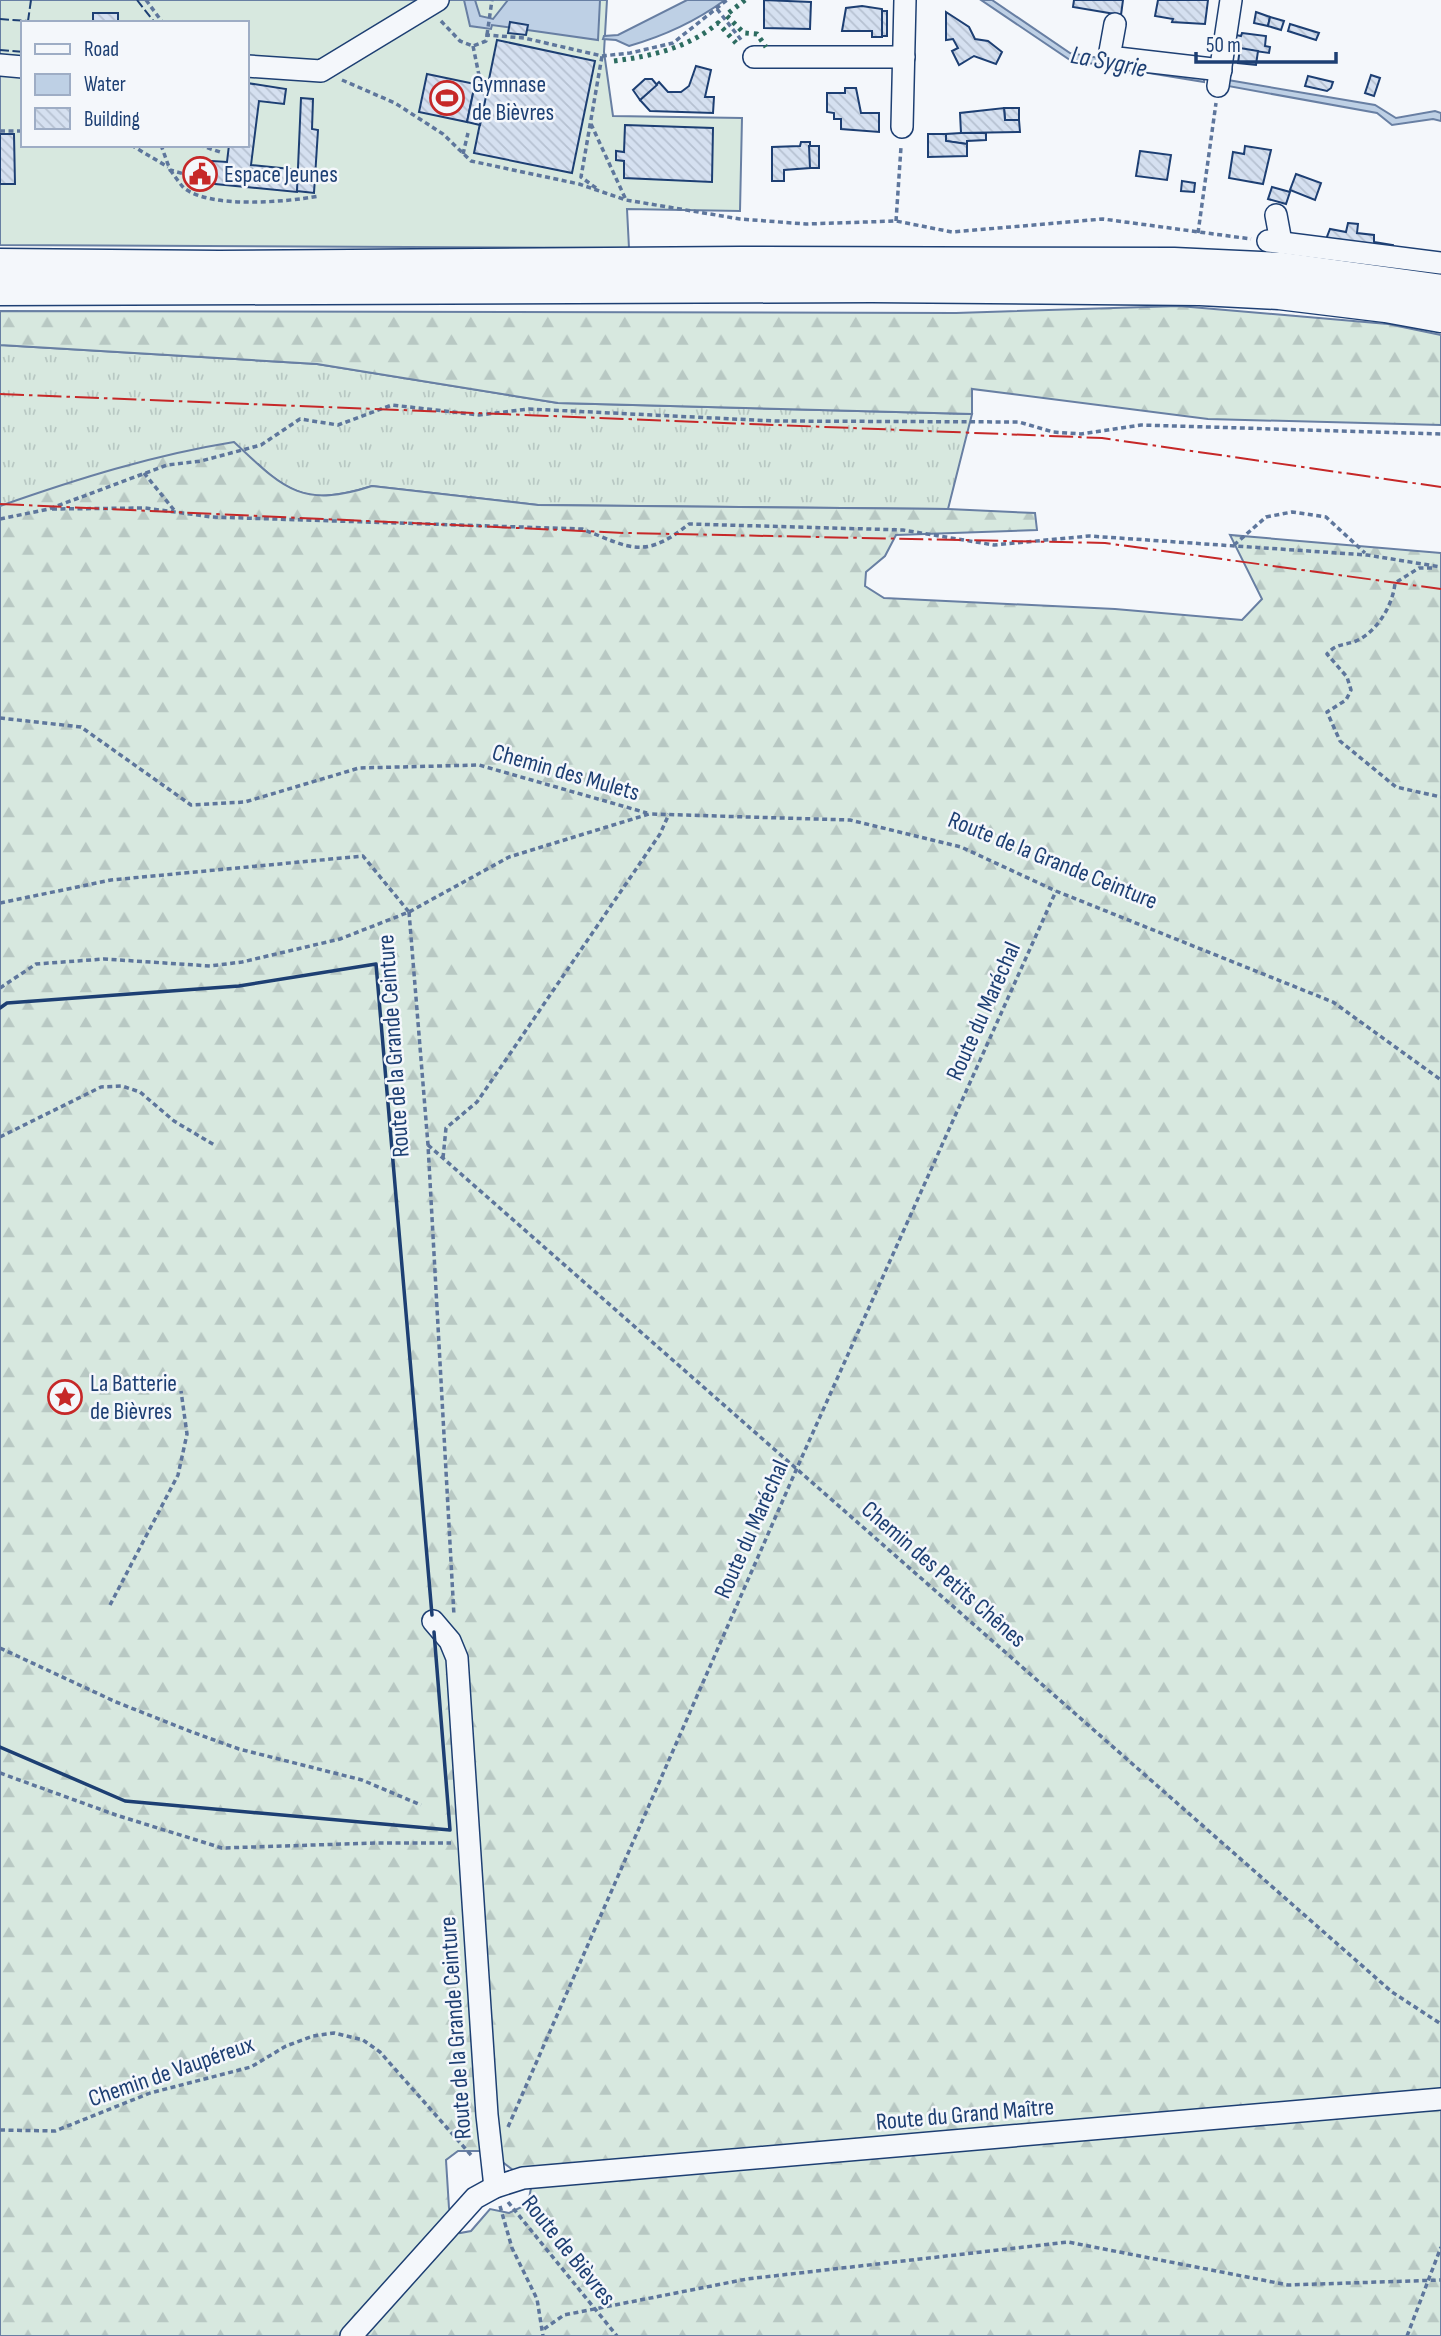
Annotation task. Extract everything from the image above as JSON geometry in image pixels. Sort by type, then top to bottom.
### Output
[{"type":"highway","points":[[0,265],[233,267],[740,262],[1174,264],[1283,269],[1441,291]]},
{"type":"highway","points":[[0,289],[872,286],[1200,289],[1279,293],[1386,306],[1441,316]]},
{"type":"street","points":[[902,127],[905,0]]},
{"type":"street","points":[[1115,24],[1110,57],[1219,78],[1231,0]]},
{"type":"street","points":[[248,66],[321,71],[433,3]]},
{"type":"street","points":[[754,57],[904,57]]},
{"type":"street","points":[[0,65],[21,67]]},
{"type":"street","points":[[1276,215],[1269,241],[1441,263]]},
{"type":"street","name":"Route de la Grande Ceinture","points":[[433,1621],[450,1641],[457,1658],[467,1844],[495,2186]]},
{"type":"street","name":"Route du Grand Maître","points":[[495,2186],[523,2178],[1441,2099]]},
{"type":"street","points":[[351,2336],[475,2198],[495,2186]]},
{"type":"path","points":[[146,0],[162,21]]},
{"type":"path","points":[[433,3],[460,41],[473,47],[486,41],[492,0]]},
{"type":"path","points":[[488,33],[524,38],[602,56],[673,43],[727,0]]},
{"type":"path","points":[[717,9],[754,57]]},
{"type":"path","points":[[473,47],[481,85]]},
{"type":"path","points":[[600,191],[581,177],[602,56]]},
{"type":"path","points":[[321,71],[395,103],[443,134],[463,154],[484,166],[579,184],[626,200],[740,219],[806,224],[896,222],[952,232],[1103,219],[1269,241]]},
{"type":"path","points":[[1198,233],[1219,78]]},
{"type":"path","points":[[590,122],[626,200]]},
{"type":"path","points":[[896,222],[902,127]]},
{"type":"path","points":[[0,131],[21,131]]},
{"type":"path","points":[[463,154],[468,133]]},
{"type":"path","points":[[134,147],[170,169],[188,175]]},
{"type":"path","points":[[162,147],[170,169],[184,188],[207,199],[290,201],[319,196]]},
{"type":"path","points":[[205,147],[220,152]]},
{"type":"path","points":[[0,519],[49,509],[144,473],[261,445],[300,419],[338,425],[392,405],[480,415],[530,408],[775,421],[1019,422],[1053,432],[1082,434],[1141,425],[1441,434]]},
{"type":"path","points":[[144,473],[175,512]]},
{"type":"path","points":[[49,509],[145,508],[212,517],[582,529],[633,549],[667,542],[690,524],[903,530],[994,545],[1089,536],[1367,555],[1441,567]]},
{"type":"path","points":[[1233,545],[1266,517],[1292,512],[1326,517],[1367,555]]},
{"type":"path","points":[[1441,567],[1419,568],[1395,583],[1393,600],[1379,622],[1357,641],[1336,644],[1327,654],[1347,677],[1351,690],[1346,700],[1327,712],[1340,741],[1396,787],[1441,797]]},
{"type":"path","name":"Chemin des Mulets","points":[[0,718],[81,727],[191,805],[246,802],[359,768],[479,765],[649,814]]},
{"type":"path","name":"Route de la Grande Ceinture","points":[[457,1658],[428,1145],[409,912],[509,857],[649,814],[850,820],[961,847],[1056,891],[1334,1002],[1441,1080]]},
{"type":"path","points":[[443,1158],[446,1128],[477,1102],[660,834],[669,814]]},
{"type":"path","points":[[0,903],[111,880],[363,856],[409,912],[340,939],[242,962],[210,966],[104,959],[36,964],[0,988]]},
{"type":"path","name":"Route du Maréchal","points":[[503,2137],[797,1468],[1056,891]]},
{"type":"path","points":[[0,1136],[101,1087],[122,1086],[140,1092],[174,1121],[216,1146]]},
{"type":"path","name":"Chemin des Petits Chênes","points":[[428,1145],[1392,1992],[1441,2024]]},
{"type":"path","points":[[130,1383],[146,1392]]},
{"type":"path","points":[[110,1605],[178,1475],[187,1434],[181,1391]]},
{"type":"path","points":[[0,1648],[116,1702],[192,1732],[239,1749],[362,1780],[421,1805]]},
{"type":"path","points":[[0,1773],[116,1815],[222,1848],[374,1843],[467,1844]]},
{"type":"path","name":"Chemin de Vaupéreux","points":[[0,2130],[55,2131],[150,2094],[251,2067],[286,2046],[313,2036],[334,2033],[363,2040],[380,2052],[495,2186]]},
{"type":"path","points":[[495,2186],[512,2248],[537,2300],[543,2336]]},
{"type":"path","name":"Route de Bièvres","points":[[495,2186],[617,2336]]},
{"type":"path","points":[[543,2329],[564,2315],[747,2280],[1068,2242],[1288,2285],[1441,2280]]},
{"type":"path","points":[[1407,2336],[1441,2247]]},
{"type":"green space","points":[[0,0],[607,0],[604,52],[613,116],[742,118],[740,211],[627,209],[629,248],[0,245]]},
{"type":"green space","points":[[1179,306],[1388,324],[1441,335],[1441,425],[1208,419],[972,389],[972,414],[558,403],[317,364],[0,345],[0,311],[956,313]]},
{"type":"green space","points":[[0,345],[317,364],[558,403],[972,414],[948,509],[538,505],[372,486],[324,496],[310,495],[285,485],[258,464],[0,506]]},
{"type":"green space","points":[[234,442],[280,482],[310,494],[348,493],[372,486],[538,505],[948,509],[1035,513],[1037,530],[896,535],[885,556],[866,572],[865,586],[884,598],[1115,609],[1242,620],[1262,599],[1230,535],[1441,553],[1441,2336],[0,2336],[0,506],[116,469]],"holes":[[[458,2151],[488,2151],[526,2180],[531,2188],[528,2204],[509,2213],[490,2209],[471,2231],[460,2233],[449,2208],[446,2160]]]},
{"type":"water","points":[[464,0],[475,0],[480,16],[493,19],[508,0],[600,0],[598,40],[492,25],[491,29],[470,26]]},
{"type":"water","points":[[687,0],[725,0],[691,22],[642,42],[629,46],[616,40],[603,39],[604,36],[618,35]]},
{"type":"water","name":"La Sygrie","points":[[981,0],[992,0],[1070,53],[1204,76],[1204,82],[1070,60]]},
{"type":"water","points":[[1228,80],[1375,105],[1396,118],[1435,111],[1441,113],[1441,121],[1433,119],[1392,125],[1377,113],[1228,86]]},
{"type":"building","points":[[764,0],[811,2],[810,29],[764,28]]},
{"type":"building","points":[[1074,0],[1123,0],[1121,15],[1073,7]]},
{"type":"building","points":[[1158,0],[1208,0],[1205,24],[1172,22],[1173,19],[1155,16]]},
{"type":"building","points":[[862,6],[882,9],[882,37],[872,37],[872,31],[842,31],[846,8]]},
{"type":"building","points":[[882,11],[887,11],[887,36],[882,36]]},
{"type":"building","points":[[946,12],[969,27],[975,39],[988,41],[1002,52],[996,64],[974,56],[959,65],[952,51],[958,48],[953,39],[946,40]]},
{"type":"building","points":[[1256,12],[1270,17],[1268,26],[1254,23]]},
{"type":"building","points":[[93,13],[118,13],[118,21],[93,21]]},
{"type":"building","points":[[1270,17],[1284,21],[1281,30],[1268,26]]},
{"type":"building","points":[[510,22],[528,25],[526,35],[508,33]]},
{"type":"building","points":[[1290,24],[1319,33],[1316,40],[1288,31]]},
{"type":"building","points":[[1242,33],[1266,36],[1265,46],[1270,47],[1269,53],[1233,48],[1236,35],[1241,36]]},
{"type":"building","points":[[497,40],[595,61],[572,173],[474,153]]},
{"type":"building","points":[[1240,48],[1258,51],[1256,65],[1238,63]]},
{"type":"building","points":[[696,66],[711,70],[705,97],[714,97],[713,113],[650,111],[640,100],[659,82],[668,92],[681,92],[689,86]]},
{"type":"building","name":"Gymnase de Bièvres","points":[[427,74],[475,84],[467,122],[419,112]]},
{"type":"building","points":[[1371,75],[1380,78],[1374,96],[1365,93]]},
{"type":"building","points":[[1308,76],[1333,82],[1331,88],[1327,91],[1305,86]]},
{"type":"building","points":[[645,79],[652,79],[657,85],[640,100],[633,90]]},
{"type":"building","points":[[248,83],[286,89],[284,104],[259,101],[251,165],[300,170],[297,192],[195,182],[197,160],[227,162],[229,147],[248,147]]},
{"type":"building","points":[[475,84],[488,87],[480,125],[467,122]]},
{"type":"building","points":[[845,88],[856,88],[861,113],[879,113],[879,132],[841,129],[841,119],[834,119],[834,113],[827,112],[827,93],[845,93]]},
{"type":"building","points":[[301,98],[313,99],[312,129],[318,130],[314,193],[297,191]]},
{"type":"building","points":[[1004,108],[1019,108],[1019,120],[1005,120]]},
{"type":"building","points":[[1004,108],[1005,120],[1019,120],[1020,132],[961,133],[960,113]]},
{"type":"building","points":[[625,125],[713,128],[712,182],[624,178],[624,161],[616,160],[616,151],[624,152]]},
{"type":"building","points":[[986,133],[986,140],[967,141],[967,144],[946,141],[946,134]]},
{"type":"building","points":[[0,134],[14,134],[15,184],[0,184]]},
{"type":"building","points":[[928,134],[946,134],[946,141],[967,144],[967,156],[928,157]]},
{"type":"building","points":[[801,142],[810,142],[810,168],[784,170],[784,181],[772,181],[772,147],[800,146]]},
{"type":"building","points":[[809,146],[819,146],[819,168],[810,168]]},
{"type":"building","points":[[1245,146],[1271,150],[1263,184],[1229,178],[1233,152],[1244,154]]},
{"type":"building","points":[[1140,151],[1171,155],[1167,180],[1136,176]]},
{"type":"building","points":[[1296,174],[1321,183],[1315,200],[1290,190]]},
{"type":"building","points":[[1182,181],[1195,183],[1194,192],[1181,191]]},
{"type":"building","points":[[1272,187],[1290,192],[1286,204],[1268,199]]},
{"type":"building","points":[[1348,223],[1358,224],[1357,233],[1374,235],[1374,242],[1393,245],[1393,250],[1325,242],[1330,229],[1346,232]]},
{"type":"hedge","points":[[745,0],[726,15],[744,33],[757,34],[766,47]]},
{"type":"hedge","points":[[614,61],[669,50],[694,39],[718,23],[736,43]]},
{"type":"fence","points":[[28,21],[31,0]]},
{"type":"fence","points":[[137,0],[153,21]]},
{"type":"fence","points":[[0,19],[28,21]]},
{"type":"fence","points":[[0,50],[21,52]]},
{"type":"wall","points":[[0,1008],[7,1003],[239,986],[376,964],[432,1615]]},
{"type":"wall","points":[[0,1747],[125,1801],[450,1830],[434,1632]]},
{"type":"power","points":[[0,394],[1102,438],[1441,487]]},
{"type":"power","points":[[0,504],[626,533],[1105,543],[1441,589]]},
{"type":"place","name":"Gymnase de Bièvres","points":[[447,98]]},
{"type":"place","name":"Espace Jeunes","points":[[200,174]]},
{"type":"place","name":"La Batterie de Bièvres","points":[[65,1397]]}]
